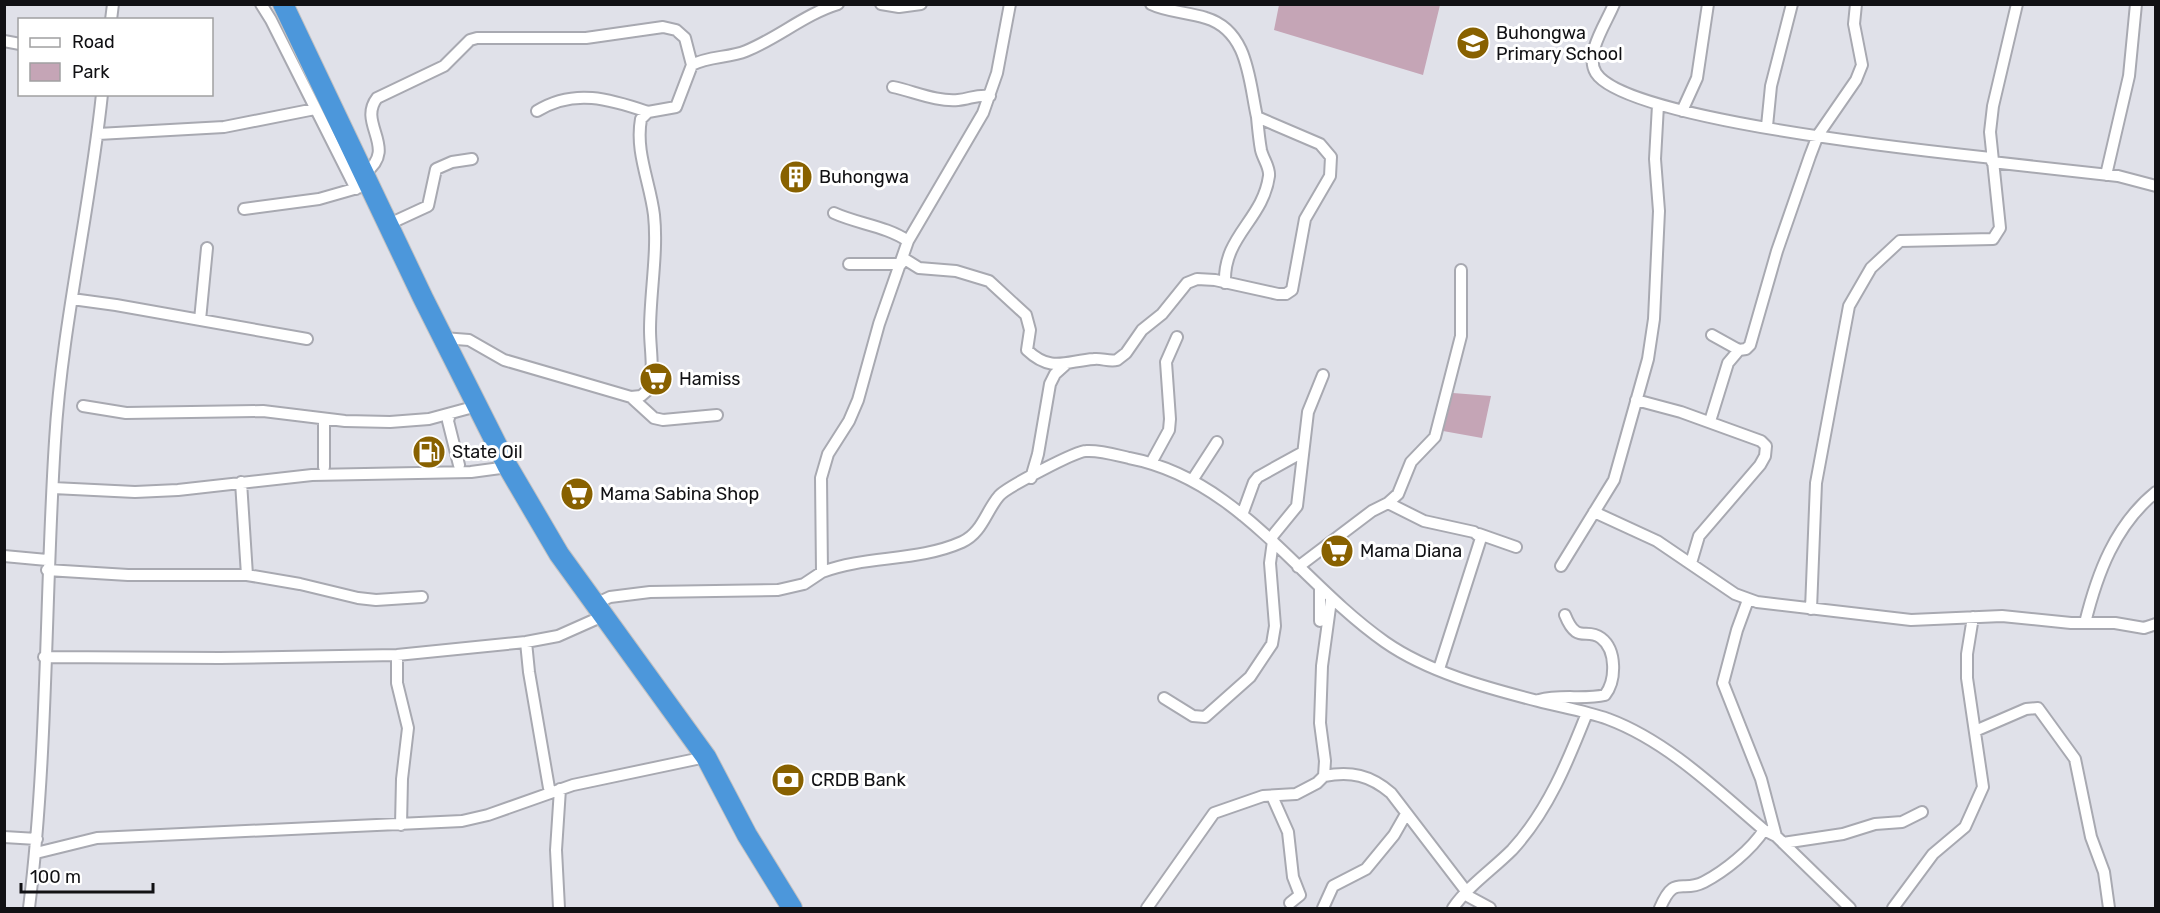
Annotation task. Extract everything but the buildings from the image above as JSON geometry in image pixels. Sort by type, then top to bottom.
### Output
[{"type":"highway","points":[[283,4],[363,182],[388,224],[508,467],[559,554],[706,757],[747,835],[792,909]]},
{"type":"street","points":[[261,4],[315,109],[363,182]]},
{"type":"street","points":[[692,65],[698,61],[743,53],[768,42],[824,8],[838,4]]},
{"type":"street","points":[[880,4],[899,7],[921,4]]},
{"type":"street","points":[[822,572],[821,477],[828,454],[849,422],[858,400],[879,324],[908,241],[971,135],[990,96],[998,73],[1010,4]]},
{"type":"street","points":[[1150,4],[1207,18],[1221,26],[1234,39],[1248,64],[1261,150],[1269,174],[1257,211],[1234,242],[1227,256],[1225,283]]},
{"type":"street","points":[[1614,4],[1595,46],[1594,67],[1602,79],[1625,92],[1658,105],[1818,135],[2106,175],[2156,186]]},
{"type":"street","points":[[1682,111],[1697,78],[1708,4]]},
{"type":"street","points":[[1767,126],[1771,86],[1792,4]]},
{"type":"street","points":[[1712,335],[1738,350],[1746,349],[1750,345],[1759,321],[1777,251],[1818,135],[1856,80],[1862,65],[1854,24],[1856,4]]},
{"type":"street","points":[[1811,609],[1818,470],[1840,350],[1853,295],[1871,268],[1900,241],[1950,238],[1993,239],[1998,235],[2000,228],[1990,132],[1993,106],[2017,4]]},
{"type":"street","points":[[2106,175],[2129,76],[2136,4]]},
{"type":"street","points":[[244,209],[320,199],[363,182],[377,163],[380,153],[371,111],[377,98],[444,66],[470,40],[477,38],[586,38],[663,27],[676,30],[685,38],[692,65],[676,107],[648,112],[612,100],[570,97],[552,102],[537,111]]},
{"type":"street","points":[[893,87],[942,99],[958,100],[974,95],[990,96]]},
{"type":"street","points":[[29,909],[37,839],[47,565],[55,440],[72,299],[94,174],[102,96]]},
{"type":"street","points":[[1561,566],[1614,480],[1648,359],[1654,319],[1659,211],[1655,141],[1658,105]]},
{"type":"street","points":[[98,134],[224,127],[315,109]]},
{"type":"street","points":[[631,398],[641,396],[648,390],[652,366],[650,332],[654,216],[641,159],[639,131],[641,119],[648,112]]},
{"type":"street","points":[[849,264],[902,261],[919,268],[956,271],[989,281],[1026,315],[1030,330],[1027,350],[1047,363],[1065,365],[1093,359],[1117,360],[1126,353],[1142,330],[1162,314],[1187,283],[1197,279],[1278,294],[1286,294],[1292,290],[1305,219],[1330,176],[1331,157],[1320,144],[1257,117]]},
{"type":"street","points":[[388,224],[428,206],[436,169],[452,162],[472,159]]},
{"type":"street","points":[[834,213],[855,222],[895,232],[908,241]]},
{"type":"street","points":[[200,320],[207,248]]},
{"type":"street","points":[[1298,567],[1398,494],[1411,462],[1435,437],[1439,429],[1461,336],[1461,270]]},
{"type":"street","points":[[72,299],[307,339]]},
{"type":"street","points":[[1151,463],[1170,423],[1166,362],[1177,337]]},
{"type":"street","points":[[443,338],[469,340],[504,360],[631,398],[654,418],[663,420],[717,415]]},
{"type":"street","points":[[1711,418],[1728,363],[1738,350]]},
{"type":"street","points":[[1031,478],[1038,454],[1050,384],[1065,365]]},
{"type":"street","points":[[1164,698],[1193,716],[1204,717],[1238,688],[1261,662],[1275,636],[1270,574],[1271,540],[1297,506],[1311,402],[1323,375]]},
{"type":"street","points":[[1636,400],[1681,412],[1761,441],[1766,446],[1765,456],[1760,465],[1699,536],[1691,563]]},
{"type":"street","points":[[83,405],[126,413],[263,411],[324,419],[390,422],[429,419],[477,406]]},
{"type":"street","points":[[450,414],[448,422],[459,465]]},
{"type":"street","points":[[324,419],[324,467]]},
{"type":"street","points":[[1193,479],[1217,442]]},
{"type":"street","points":[[44,657],[240,658],[397,655],[526,642],[558,636],[599,610],[610,597],[650,592],[778,590],[804,584],[822,572],[841,564],[907,557],[962,542],[978,529],[1005,490],[1083,451],[1151,463],[1193,479],[1242,515],[1271,540],[1331,600],[1385,642],[1439,669],[1536,701],[1617,723],[1654,741],[1764,830],[1779,839],[1850,909]]},
{"type":"street","points":[[1242,515],[1258,477],[1304,452]]},
{"type":"street","points":[[53,488],[135,492],[312,475],[462,472],[508,467]]},
{"type":"street","points":[[241,483],[247,575]]},
{"type":"street","points":[[2085,623],[2095,581],[2111,547],[2134,512],[2156,492]]},
{"type":"street","points":[[1388,503],[1424,521],[1479,534],[1516,547]]},
{"type":"street","points":[[1594,513],[1657,541],[1748,600],[1911,620],[2002,616],[2085,623],[2115,623],[2144,628],[2156,624]]},
{"type":"street","points":[[1439,669],[1481,543],[1479,534]]},
{"type":"street","points":[[4,556],[47,565],[117,574],[247,575],[376,600],[422,597]]},
{"type":"street","points":[[1320,588],[1320,621]]},
{"type":"street","points":[[1324,776],[1325,761],[1320,723],[1322,666],[1331,600]]},
{"type":"street","points":[[1748,600],[1723,683],[1761,779],[1779,839]]},
{"type":"street","points":[[1536,701],[1557,697],[1597,697],[1605,695],[1613,682],[1610,653],[1604,640],[1598,636],[1579,634],[1571,627],[1565,615]]},
{"type":"street","points":[[1893,909],[1933,854],[1953,839],[1972,816],[1983,787],[1967,678],[1967,654],[1973,617]]},
{"type":"street","points":[[526,642],[529,672],[555,788],[559,909]]},
{"type":"street","points":[[397,655],[397,683],[408,728],[402,779],[401,825]]},
{"type":"street","points":[[1975,731],[2032,707],[2042,711],[2059,740],[2076,759],[2091,837],[2104,872],[2109,909]]},
{"type":"street","points":[[1453,909],[1465,893],[1512,849],[1543,809],[1566,764],[1587,713]]},
{"type":"street","points":[[36,853],[97,838],[462,821],[488,815],[555,788],[706,757]]},
{"type":"street","points":[[1147,909],[1214,813],[1246,801],[1296,794],[1317,783],[1324,776],[1349,773],[1372,779],[1391,793],[1465,893],[1490,909]]},
{"type":"street","points":[[1272,796],[1288,832],[1293,877],[1300,895],[1290,903]]},
{"type":"street","points":[[1779,839],[1843,834],[1875,824],[1902,822],[1922,812]]},
{"type":"street","points":[[1323,909],[1333,886],[1366,869],[1400,826],[1406,814]]},
{"type":"street","points":[[1660,909],[1669,891],[1682,885],[1702,884],[1727,867],[1764,830]]},
{"type":"street","points":[[4,837],[37,839]]},
{"type":"green space","points":[[1279,4],[1440,5],[1423,75],[1274,30]]},
{"type":"green space","points":[[1453,393],[1491,396],[1482,438],[1443,431]]},
{"type":"place","name":"Buhongwa Primary School","points":[[1473,43]]},
{"type":"place","name":"Buhongwa","points":[[796,177]]},
{"type":"place","name":"Hamiss","points":[[656,379]]},
{"type":"place","name":"State Oil","points":[[429,452]]},
{"type":"place","name":"Mama Sabina Shop","points":[[577,494]]},
{"type":"place","name":"Mama Diana","points":[[1337,551]]},
{"type":"place","name":"CRDB Bank","points":[[788,780]]}]
